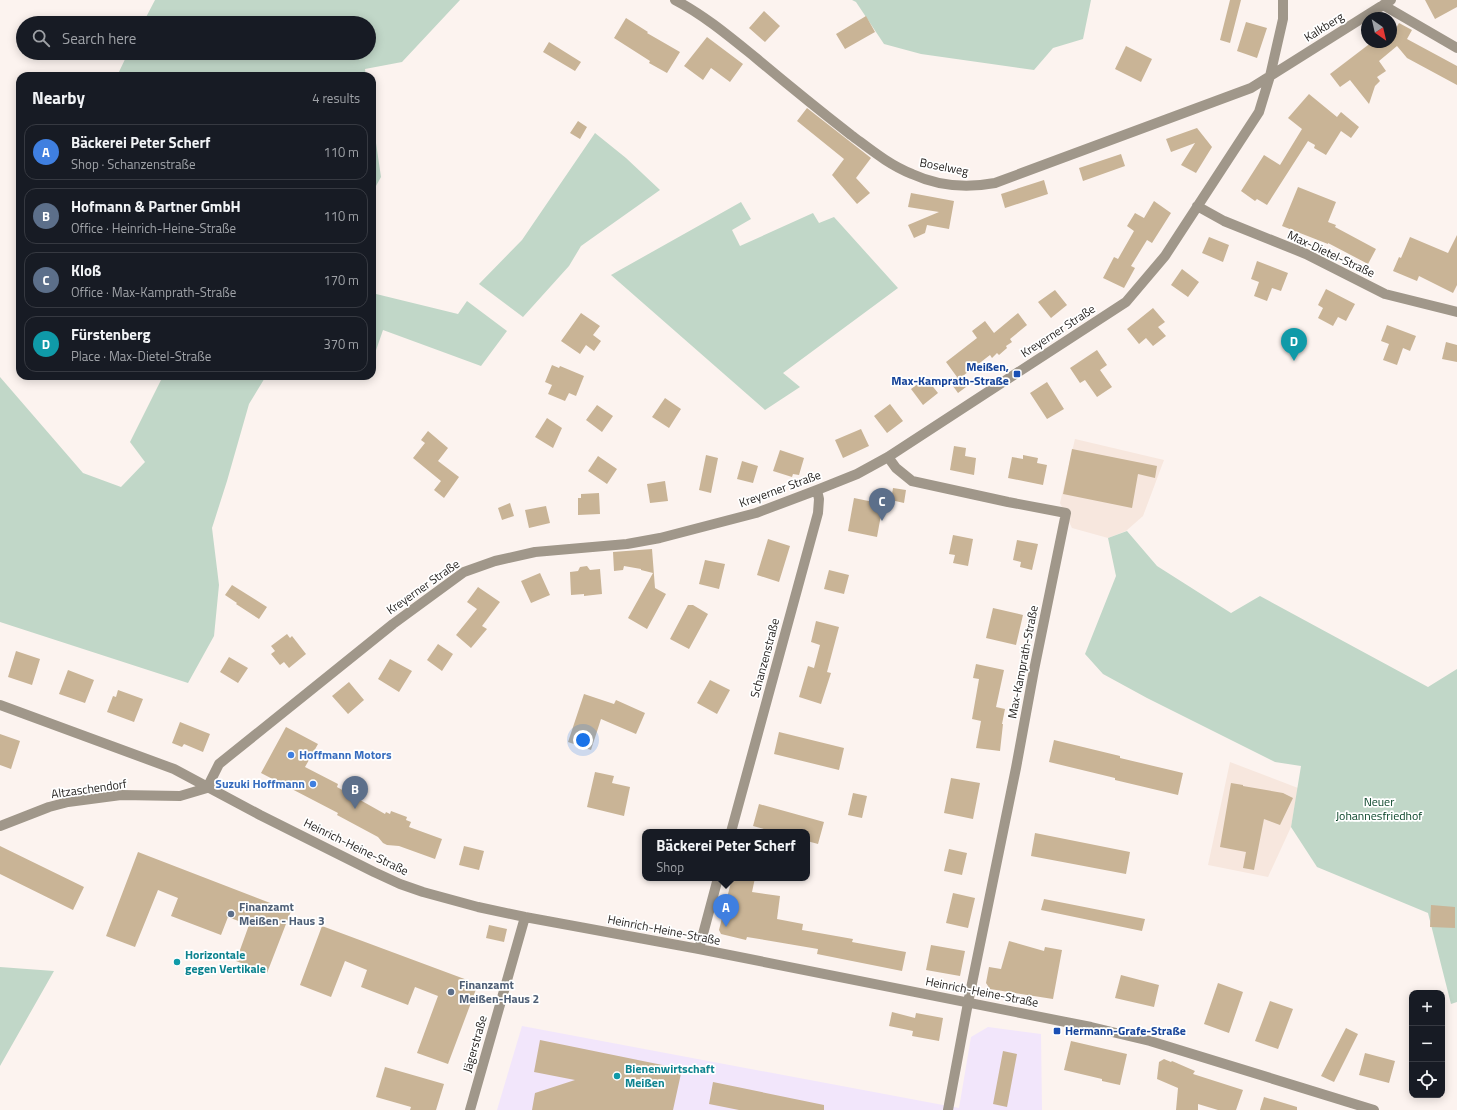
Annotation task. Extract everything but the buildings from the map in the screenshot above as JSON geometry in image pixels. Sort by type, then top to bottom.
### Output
[{"type":"street","name":"Boselweg","points":[[674,0],[693,10],[726,33],[829,118],[884,160],[913,175],[928,180],[957,186],[995,183],[1251,88],[1270,76]]},
{"type":"street","name":"Kreyerner Straße","points":[[207,788],[219,764],[392,624],[464,572],[495,561],[535,552],[627,544],[660,538],[756,513],[857,474],[888,457],[1126,302],[1165,256],[1259,112],[1270,76],[1283,19],[1283,0]]},
{"type":"street","name":"Kalkberg","points":[[1270,76],[1387,3]]},
{"type":"street","points":[[1387,3],[1457,48]]},
{"type":"street","name":"Max-Dietel-Straße","points":[[1197,206],[1224,221],[1306,254],[1385,294],[1457,312]]},
{"type":"street","name":"Max-Kamprath-Straße","points":[[888,457],[896,468],[912,481],[1066,513],[968,1003]]},
{"type":"street","name":"Schanzenstraße","points":[[732,829],[818,512],[819,499],[817,490]]},
{"type":"street","name":"Heinrich-Heine-Straße","points":[[0,705],[174,769],[207,788],[400,884],[423,892],[478,907],[525,917],[699,949],[1091,1027],[1150,1041],[1374,1110]]},
{"type":"street","name":"Altzaschendorf","points":[[0,826],[49,807],[68,802],[121,795],[180,796],[207,788]]},
{"type":"street","points":[[699,949],[717,881]]},
{"type":"street","name":"Jägerstraße","points":[[470,1110],[525,917]]},
{"type":"street","points":[[948,1110],[968,1003]]},
{"type":"shaded area","points":[[1075,439],[1164,460],[1143,516],[1126,531],[1108,538],[1072,528],[1060,503]]},
{"type":"shaded area","points":[[1230,762],[1298,788],[1291,827],[1268,877],[1208,865]]},
{"type":"shaded area","points":[[522,1026],[959,1108],[971,1037],[988,1027],[1041,1034],[1042,1110],[497,1110]]},
{"type":"green space","points":[[155,0],[460,0],[402,62],[365,69],[365,72],[119,72],[125,60],[376,60],[376,16],[147,16]]},
{"type":"green space","points":[[852,0],[1091,0],[1083,39],[1053,48],[1034,70],[921,54],[884,44],[856,2]]},
{"type":"green space","points":[[595,133],[626,158],[660,190],[581,246],[569,266],[523,317],[479,284],[522,240]]},
{"type":"green space","points":[[376,143],[381,177],[376,186]]},
{"type":"green space","points":[[741,202],[751,219],[732,230],[740,246],[813,213],[819,223],[834,217],[898,288],[783,373],[800,387],[765,410],[611,275]]},
{"type":"green space","points":[[376,294],[458,314],[467,301],[507,331],[481,366],[383,330],[376,350]]},
{"type":"green space","points":[[0,377],[83,473],[121,487],[145,462],[130,442],[161,380],[264,380],[249,404],[212,528],[219,585],[214,636],[188,683],[0,622]]},
{"type":"green space","name":"Neuer Johannesfriedhof","points":[[1127,531],[1157,566],[1231,613],[1260,596],[1428,687],[1457,669],[1457,1002],[1451,1004],[1428,913],[1317,867],[1291,827],[1301,766],[1275,762],[1147,698],[1103,674],[1085,654],[1116,576],[1108,538]]},
{"type":"green space","points":[[0,967],[54,971],[0,1066]]},
{"type":"place","name":"Fürstenberg","points":[[1294,361]]},
{"type":"place","name":"Meißen, Max-Kamprath-Straße","points":[[1017,374]]},
{"type":"place","name":"Kloß","points":[[882,521]]},
{"type":"place","name":"Hoffmann Motors","points":[[291,755]]},
{"type":"place","name":"Suzuki Hoffmann","points":[[313,784]]},
{"type":"place","name":"Hofmann & Partner GmbH","points":[[355,809]]},
{"type":"place","name":"Finanzamt Meißen - Haus 3","points":[[231,914]]},
{"type":"place","name":"Bäckerei Peter Scherf","points":[[726,927]]},
{"type":"place","name":"Horizontale gegen Vertikale","points":[[177,962]]},
{"type":"place","name":"Finanzamt Meißen-Haus 2","points":[[451,992]]},
{"type":"place","name":"Hermann-Grafe-Straße","points":[[1057,1031]]},
{"type":"place","name":"Bienenwirtschaft Meißen","points":[[617,1076]]}]
